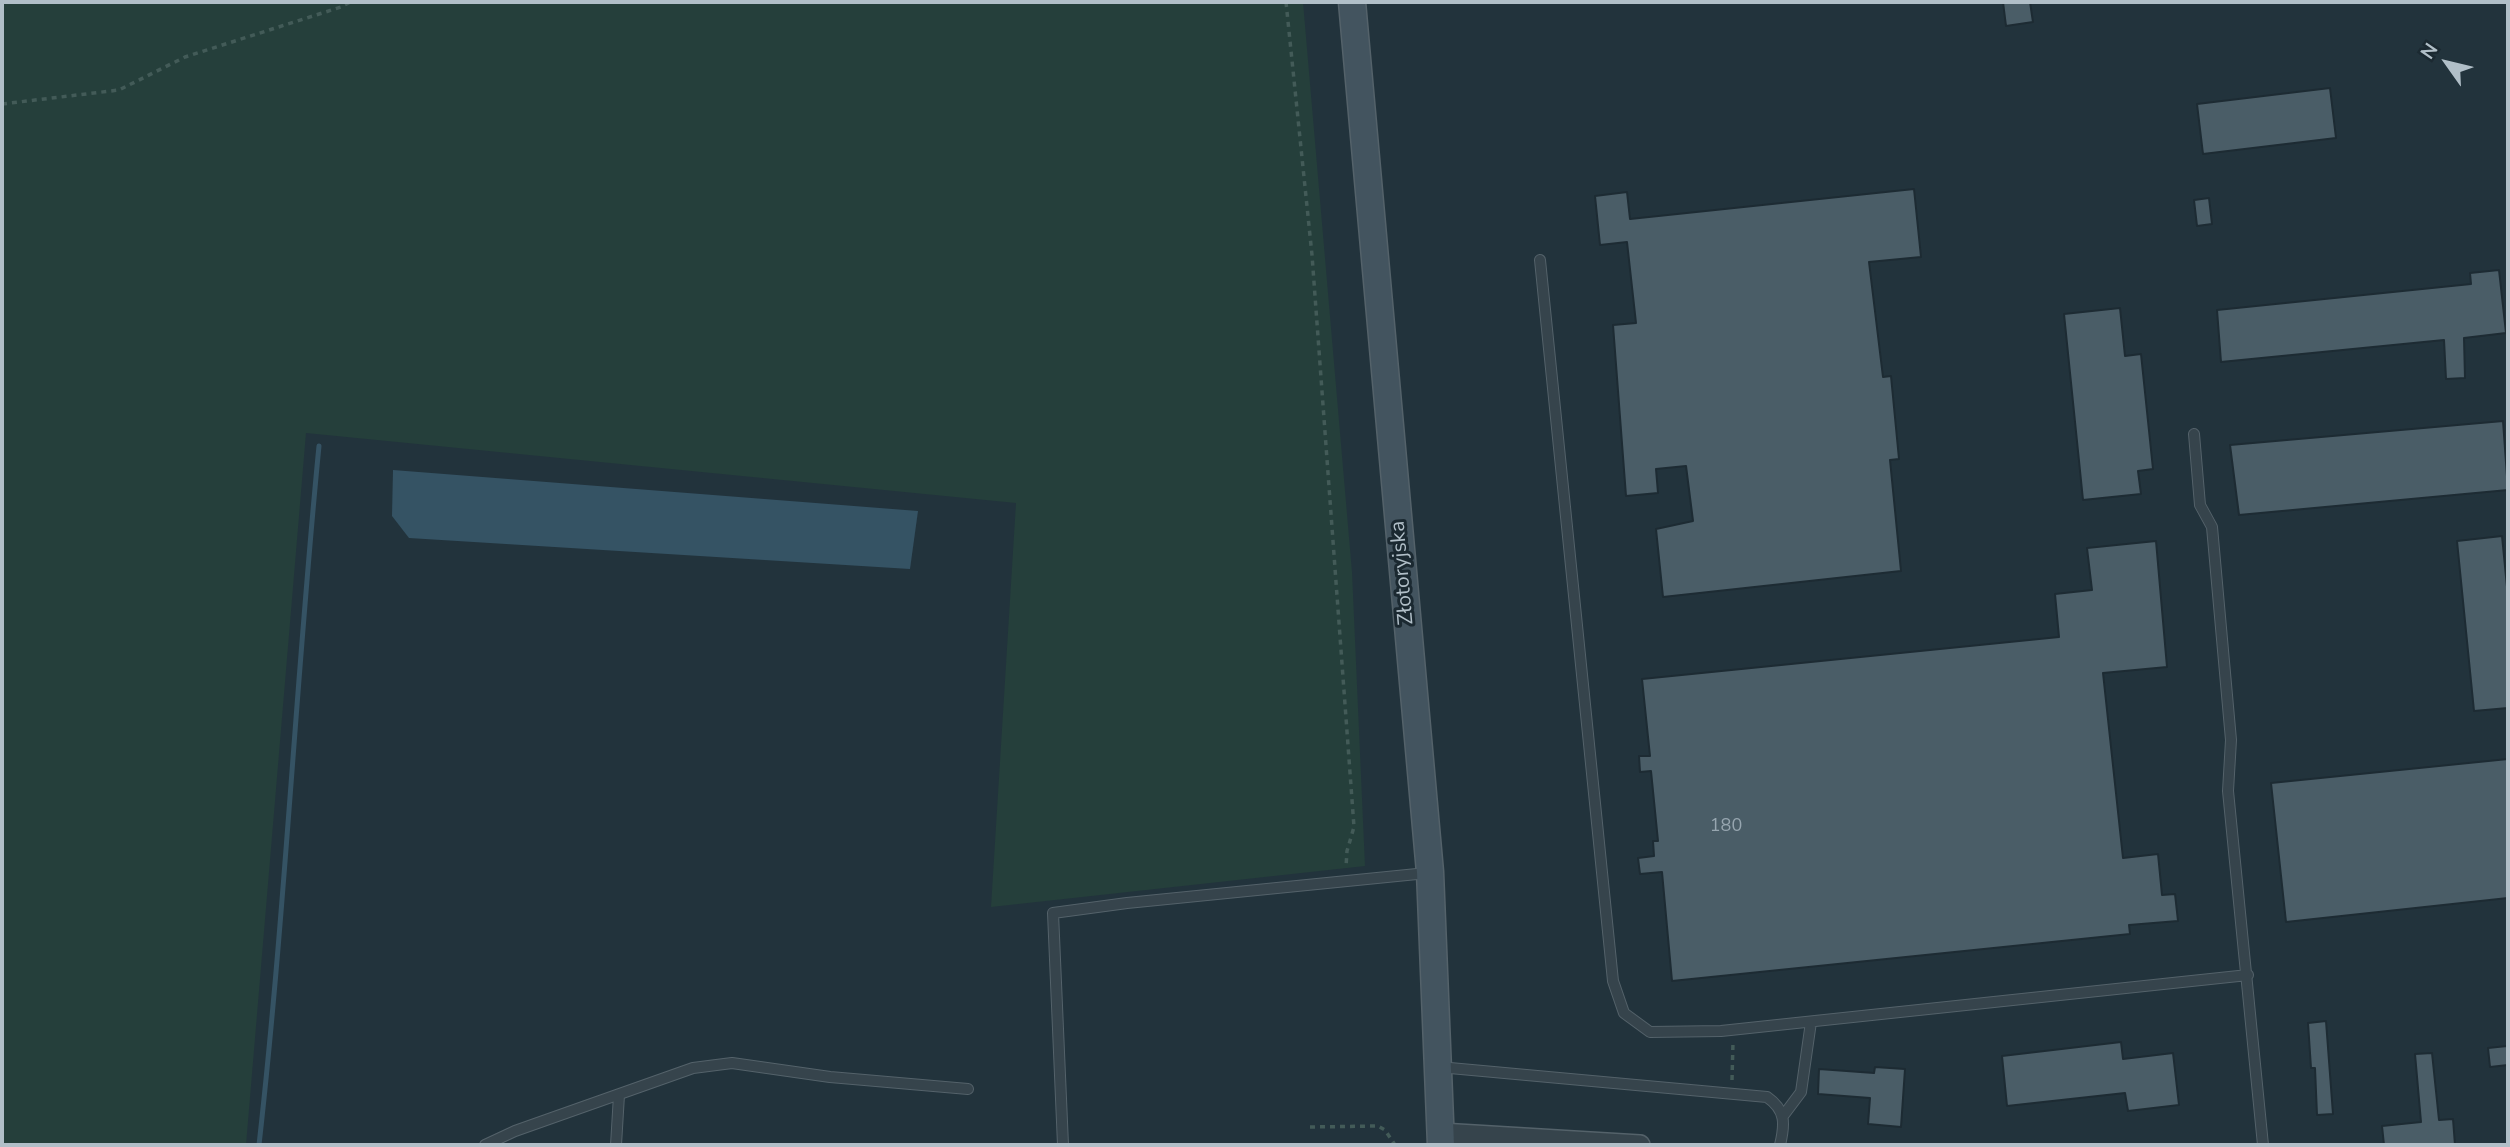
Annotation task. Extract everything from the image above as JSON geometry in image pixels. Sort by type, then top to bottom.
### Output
[{"type":"main road","name":"Złotoryjska","points":[[1352,2],[1430,873],[1441,1139]]},
{"type":"street","points":[[1441,1139],[1640,1145]]},
{"type":"lane","points":[[1540,260],[1613,981],[1624,1013],[1650,1032],[1721,1031],[2248,975]]},
{"type":"lane","points":[[2194,434],[2200,505],[2212,527],[2231,740],[2228,791],[2263,1145]]},
{"type":"lane","points":[[1063,1145],[1053,913],[1127,902],[1430,873]]},
{"type":"lane","points":[[1780,1145],[1783,1116],[1801,1092],[1811,1021]]},
{"type":"lane","points":[[485,1145],[515,1130],[693,1068],[732,1063],[830,1077],[968,1089]]},
{"type":"lane","points":[[1437,1066],[1767,1097],[1777,1104],[1783,1116]]},
{"type":"lane","points":[[616,1145],[619,1095]]},
{"type":"path","points":[[2,104],[119,90],[185,57],[350,2]]},
{"type":"path","points":[[1286,2],[1312,256],[1354,827],[1345,864],[1349,880]]},
{"type":"path","points":[[1732,1083],[1733,1040]]},
{"type":"path","points":[[1310,1127],[1378,1126],[1395,1145]]},
{"type":"green space","points":[[2,2],[1303,2],[1352,572],[1365,866],[991,907],[1016,503],[306,433],[246,1145],[2,1145]]},
{"type":"water","points":[[393,470],[918,511],[910,569],[409,538],[392,516]]},
{"type":"building","points":[[2003,2],[2030,2],[2033,22],[2006,26]]},
{"type":"building","points":[[2330,88],[2336,138],[2203,154],[2197,104]]},
{"type":"building","points":[[1914,189],[1921,257],[1869,262],[1883,377],[1891,376],[1899,459],[1890,460],[1901,571],[1663,597],[1656,529],[1693,521],[1686,466],[1656,469],[1658,493],[1626,496],[1613,325],[1636,323],[1627,242],[1600,245],[1595,196],[1627,192],[1630,219]]},
{"type":"building","points":[[2209,198],[2212,224],[2197,226],[2194,200]]},
{"type":"building","points":[[2499,270],[2506,333],[2464,338],[2465,378],[2446,379],[2444,340],[2221,362],[2217,310],[2471,284],[2470,273]]},
{"type":"building","points":[[2120,308],[2125,356],[2141,354],[2153,469],[2138,471],[2141,494],[2083,500],[2064,314]]},
{"type":"building","points":[[2503,421],[2508,490],[2239,515],[2230,445]]},
{"type":"building","points":[[2502,536],[2508,597],[2508,708],[2474,711],[2457,541]]},
{"type":"building","points":[[2156,541],[2167,667],[2103,673],[2123,858],[2158,854],[2162,895],[2175,894],[2178,921],[2129,925],[2130,934],[1672,981],[1662,872],[1640,874],[1638,858],[1654,856],[1653,841],[1658,841],[1651,771],[1640,772],[1639,756],[1650,756],[1642,679],[2059,637],[2055,594],[2092,590],[2087,548]]},
{"type":"building","points":[[2508,759],[2508,898],[2286,922],[2271,783]]},
{"type":"building","points":[[2326,1021],[2333,1114],[2317,1115],[2315,1068],[2311,1068],[2308,1023]]},
{"type":"building","points":[[2121,1042],[2123,1059],[2173,1053],[2179,1105],[2128,1111],[2125,1093],[2007,1106],[2002,1056]]},
{"type":"building","points":[[2507,1046],[2508,1065],[2490,1067],[2488,1048]]},
{"type":"building","points":[[2432,1053],[2439,1120],[2453,1119],[2455,1145],[2384,1145],[2382,1126],[2421,1122],[2415,1054]]},
{"type":"building","points":[[1875,1067],[1905,1069],[1901,1127],[1868,1124],[1870,1098],[1818,1094],[1819,1069],[1874,1073]]},
{"type":"waterway","points":[[259,1145],[319,446]]}]
